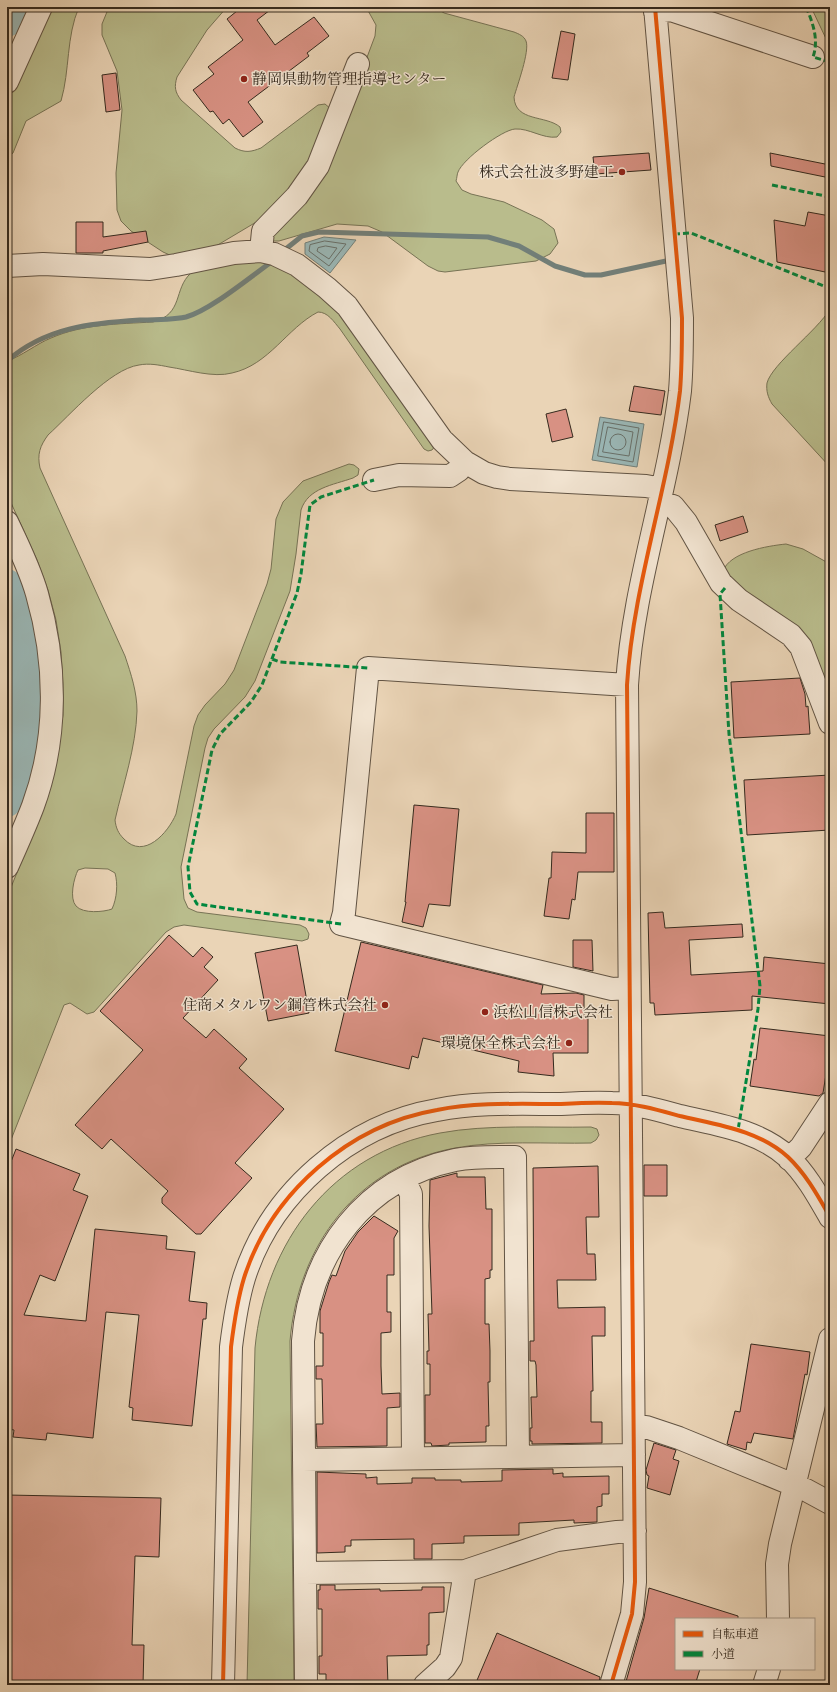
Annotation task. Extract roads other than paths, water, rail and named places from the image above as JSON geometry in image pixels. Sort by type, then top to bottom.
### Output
[{"type":"street","points":[[7,82],[41,7]]},
{"type":"street","points":[[611,1685],[633,1604],[635,1582],[627,685],[630,645],[679,397],[682,343],[682,318],[655,9],[671,10],[814,57]]},
{"type":"street","points":[[261,251],[263,231],[297,196],[318,166],[358,64]]},
{"type":"street","points":[[7,266],[49,264],[150,269],[234,253],[261,251],[274,254],[297,265],[327,288],[347,306],[442,440],[465,462],[484,473],[510,479],[646,486],[673,506],[686,522],[713,573],[729,593],[792,635],[801,647],[830,723]]},
{"type":"street","points":[[374,480],[399,475],[450,476],[459,470],[465,462]]},
{"type":"street","points":[[7,522],[37,593],[47,638],[52,684],[52,715],[42,775],[33,805],[7,867]]},
{"type":"street","points":[[627,685],[368,668],[344,913],[341,924],[612,989],[630,988]]},
{"type":"street","points":[[223,1685],[234,1323],[238,1299],[247,1271],[265,1232],[278,1212],[305,1180],[327,1160],[367,1134],[412,1116],[459,1106],[613,1103],[631,1105],[747,1133],[774,1147],[789,1159],[808,1179],[830,1217]]},
{"type":"street","points":[[789,1159],[801,1147],[830,1103]]},
{"type":"street","points":[[306,1685],[303,1341],[307,1309],[314,1283],[331,1248],[354,1216],[379,1195],[404,1179],[437,1165],[456,1160],[516,1157],[518,1457]]},
{"type":"street","points":[[404,1179],[411,1194],[413,1458]]},
{"type":"street","points":[[778,1618],[777,1564],[830,1339]]},
{"type":"street","points":[[634,1427],[646,1427],[653,1429],[795,1485],[830,1503]]},
{"type":"street","points":[[304,1460],[634,1455]]},
{"type":"street","points":[[305,1573],[465,1571],[557,1540],[635,1531]]},
{"type":"street","points":[[425,1685],[445,1667],[451,1658],[465,1571]]},
{"type":"street","points":[[764,1685],[769,1670]]},
{"type":"water","points":[[324,237],[356,240],[330,273],[305,254],[305,243]]},
{"type":"water","points":[[600,417],[644,424],[637,467],[592,460]]},
{"type":"waterway","points":[[7,22],[14,7]]},
{"type":"waterway","points":[[287,248],[302,236],[319,232],[488,237],[519,246],[555,266],[585,275],[601,275],[666,261]]},
{"type":"waterway","points":[[7,361],[37,341],[70,329],[104,323],[175,319],[195,314],[229,293],[270,263]]},
{"type":"waterway","points":[[7,584],[21,638],[27,693],[26,721],[22,748],[16,775],[7,802]]},
{"type":"place","name":"静岡県動物管理指導センター","points":[[244,79]]},
{"type":"place","name":"株式会社波多野建工","points":[[622,172]]},
{"type":"place","name":"住商メタルワン鋼管株式会社","points":[[385,1005]]},
{"type":"place","name":"浜松山信株式会社","points":[[485,1012]]},
{"type":"place","name":"環境保全株式会社","points":[[569,1043]]}]
